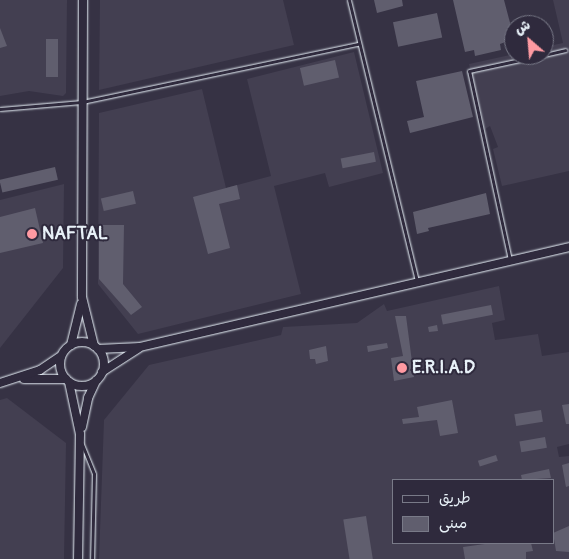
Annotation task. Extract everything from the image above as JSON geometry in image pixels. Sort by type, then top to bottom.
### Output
[{"type":"street","points":[[71,345],[82,297],[83,0]]},
{"type":"street","points":[[0,383],[17,379],[46,367],[61,356],[71,345],[80,342],[96,347],[140,347],[417,281],[569,248]]},
{"type":"street","points":[[82,297],[96,347],[102,357],[102,372]]},
{"type":"street","points":[[78,559],[80,438],[88,398],[102,372],[140,347]]},
{"type":"street","points":[[61,356],[61,370],[67,380],[80,438]]},
{"type":"street","points":[[17,379],[67,380],[83,386],[96,380]]},
{"type":"lane","points":[[348,0],[417,281]]},
{"type":"lane","points":[[0,109],[82,102],[358,44]]},
{"type":"lane","points":[[554,53],[565,50]]},
{"type":"lane","points":[[504,64],[469,71],[510,261]]},
{"type":"lane","points":[[80,438],[94,474],[92,559]]},
{"type":"shaded area","points":[[0,0],[67,0],[66,93],[63,96],[29,91],[0,96]]},
{"type":"shaded area","points":[[100,0],[283,0],[294,45],[99,90]]},
{"type":"shaded area","points":[[553,0],[569,0],[569,171],[502,186],[493,149],[498,147],[490,126],[485,129],[469,64],[504,56],[504,65],[554,65],[554,45],[563,43]]},
{"type":"shaded area","points":[[354,52],[383,173],[329,187],[325,173],[274,186],[301,294],[138,334],[98,284],[99,113],[202,89],[226,188],[271,176],[247,79]]},
{"type":"shaded area","name":"NAFTAL","points":[[64,184],[63,268],[0,348],[0,200]]},
{"type":"shaded area","points":[[499,286],[505,320],[492,323],[495,340],[538,334],[542,356],[569,352],[569,444],[557,447],[559,457],[569,456],[569,559],[99,559],[104,420],[149,365],[281,335],[283,327],[357,323],[384,304],[387,311]]},
{"type":"shaded area","points":[[7,398],[66,443],[64,559],[0,559],[0,400]]},
{"type":"building","points":[[374,0],[402,0],[403,6],[377,13]]},
{"type":"building","points":[[453,0],[504,0],[508,15],[504,15],[504,42],[500,44],[501,50],[475,56],[474,50],[465,52]]},
{"type":"building","points":[[437,13],[442,37],[398,47],[393,22]]},
{"type":"building","points":[[0,28],[7,46],[0,48]]},
{"type":"building","points":[[46,39],[58,39],[58,77],[46,77]]},
{"type":"building","points":[[335,60],[339,78],[304,86],[300,68]]},
{"type":"building","points":[[462,71],[473,117],[410,133],[407,121],[424,117],[416,81]]},
{"type":"building","points":[[374,152],[376,162],[343,168],[341,158]]},
{"type":"building","points":[[55,167],[58,180],[2,192],[0,180]]},
{"type":"building","points":[[237,185],[240,199],[219,204],[230,248],[208,254],[193,197]]},
{"type":"building","points":[[133,191],[136,204],[104,211],[101,198]]},
{"type":"building","points":[[486,193],[490,214],[428,228],[429,231],[417,234],[413,212]]},
{"type":"building","points":[[35,208],[43,243],[0,253],[0,217]]},
{"type":"building","points":[[99,225],[124,225],[123,284],[142,307],[131,315],[99,279]]},
{"type":"building","points":[[491,305],[493,315],[443,325],[441,315]]},
{"type":"building","points":[[395,316],[406,316],[414,377],[394,381],[391,358],[403,356]]},
{"type":"building","points":[[437,325],[438,331],[429,332],[428,327]]},
{"type":"building","name":"E.R.I.A.D","points":[[387,343],[388,348],[368,352],[367,346]]},
{"type":"building","points":[[326,346],[328,361],[316,364],[315,359],[310,359],[309,350]]},
{"type":"building","points":[[452,400],[458,433],[440,436],[437,420],[403,424],[402,419],[419,417],[417,407]]},
{"type":"building","points":[[569,404],[569,424],[566,424],[562,405]]},
{"type":"building","points":[[541,410],[543,422],[516,426],[514,414]]},
{"type":"building","points":[[545,437],[547,448],[521,452],[519,442]]},
{"type":"building","points":[[496,455],[498,461],[480,467],[478,461]]},
{"type":"building","points":[[569,463],[569,486],[566,487],[562,465]]},
{"type":"building","points":[[549,469],[551,478],[522,479],[521,475]]},
{"type":"building","points":[[366,516],[373,559],[350,559],[343,520]]},
{"type":"building","points":[[569,526],[569,552],[556,551],[554,533]]},
{"type":"building","points":[[485,544],[531,544],[533,551],[526,552],[526,559],[465,559],[463,547]]},
{"type":"place","name":"NAFTAL","points":[[32,234]]},
{"type":"place","name":"E.R.I.A.D","points":[[402,368]]}]
